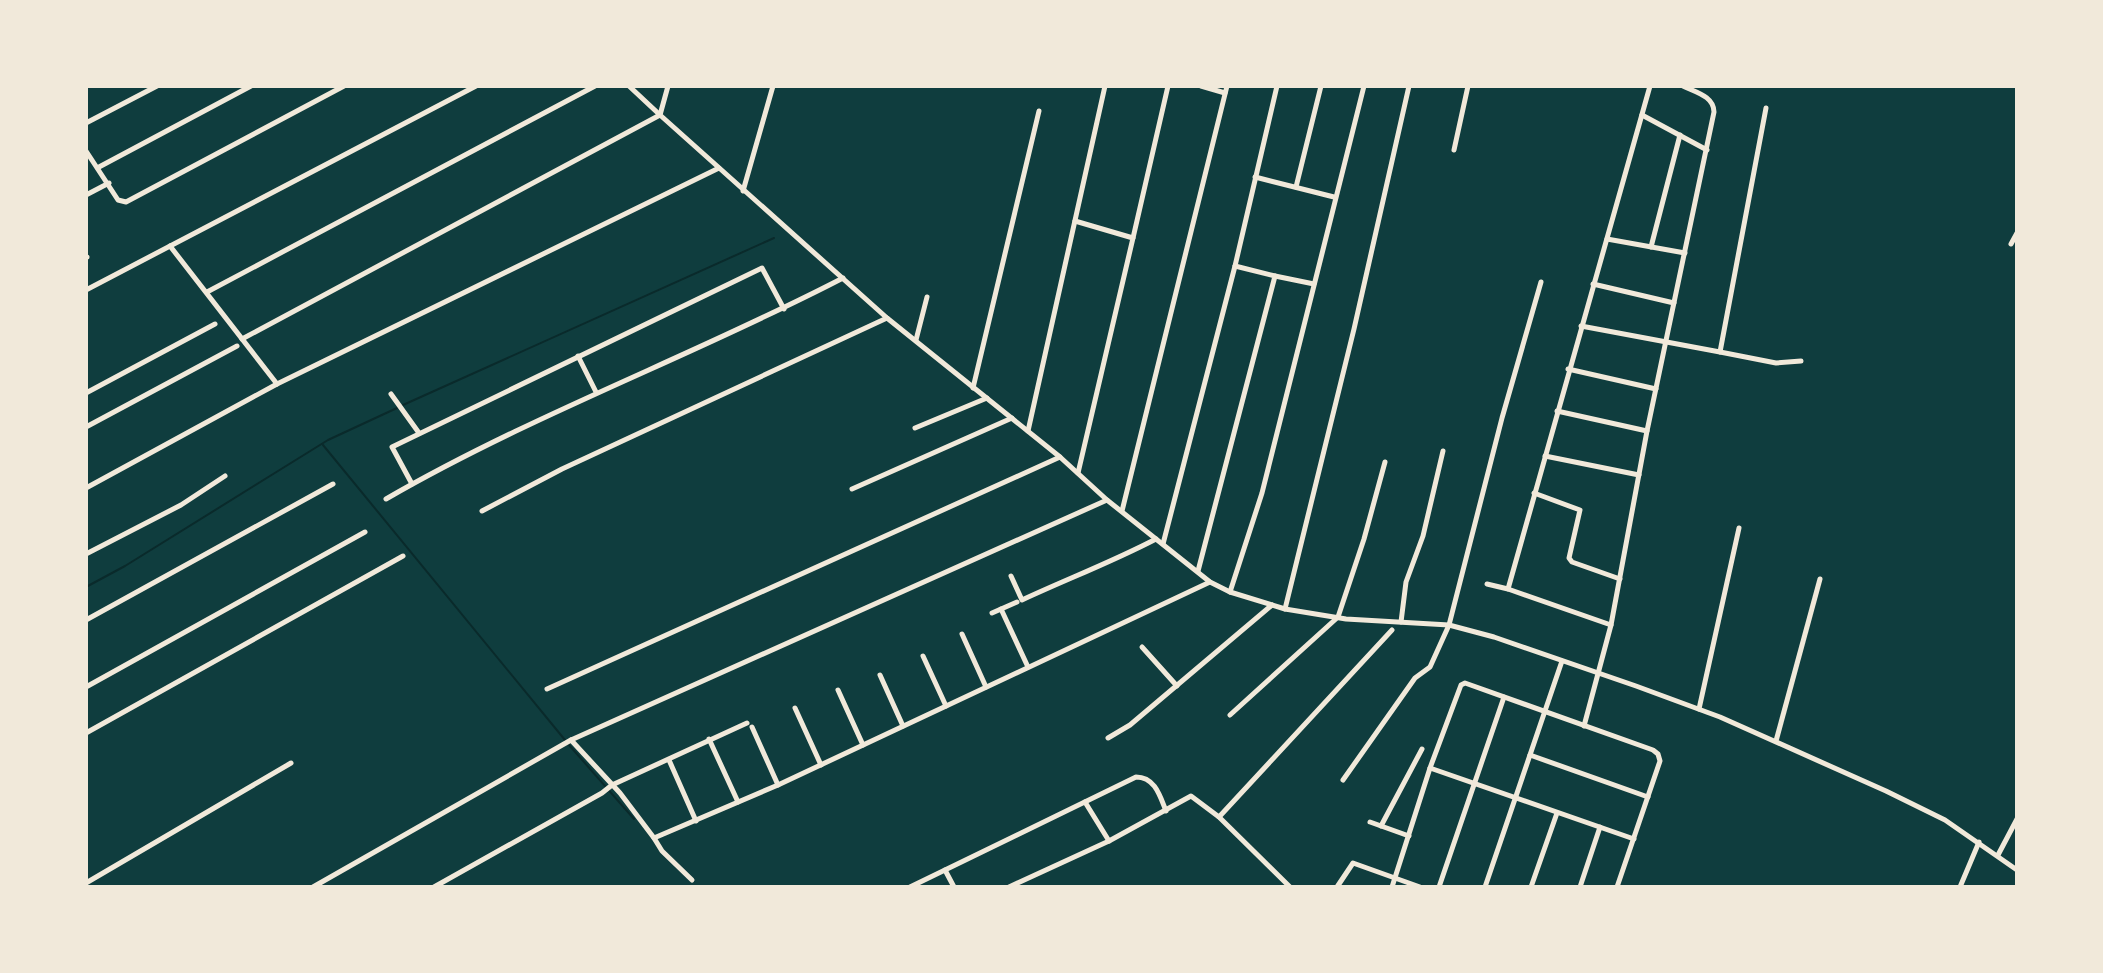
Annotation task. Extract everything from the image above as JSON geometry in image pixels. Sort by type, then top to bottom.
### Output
[{"type":"street","points":[[86,123],[157,86]]},
{"type":"street","points":[[99,167],[251,86]]},
{"type":"street","points":[[86,151],[118,200],[126,202],[344,86]]},
{"type":"street","points":[[86,290],[476,86]]},
{"type":"street","points":[[207,292],[595,86]]},
{"type":"street","points":[[629,86],[887,318],[1210,582],[1230,592],[1285,609],[1338,617],[1449,625],[1599,673],[1776,741],[1945,820],[2017,870]]},
{"type":"street","points":[[242,339],[660,115],[668,86]]},
{"type":"street","points":[[743,191],[773,86]]},
{"type":"street","points":[[1028,431],[1105,86]]},
{"type":"street","points":[[1078,473],[1168,86]]},
{"type":"street","points":[[1122,511],[1226,89],[1201,86]]},
{"type":"street","points":[[1163,544],[1235,266],[1277,86]]},
{"type":"street","points":[[1296,187],[1321,86]]},
{"type":"street","points":[[1230,592],[1262,493],[1364,86]]},
{"type":"street","points":[[1285,609],[1409,86]]},
{"type":"street","points":[[1454,150],[1468,86]]},
{"type":"street","points":[[1508,589],[1650,86]]},
{"type":"street","points":[[1584,726],[1611,625],[1647,431],[1714,106],[1705,97],[1683,86]]},
{"type":"street","points":[[1720,352],[1766,108]]},
{"type":"street","points":[[973,388],[1039,111]]},
{"type":"street","points":[[1642,115],[1707,150]]},
{"type":"street","points":[[1651,247],[1680,135]]},
{"type":"street","points":[[86,488],[277,384],[719,168]]},
{"type":"street","points":[[1255,177],[1334,197]]},
{"type":"street","points":[[86,195],[109,183]]},
{"type":"street","points":[[1075,221],[1133,238]]},
{"type":"street","points":[[2011,244],[2017,233]]},
{"type":"street","points":[[1607,239],[1685,253]]},
{"type":"street","points":[[170,246],[277,384]]},
{"type":"street","points":[[1235,266],[1314,284]]},
{"type":"street","points":[[412,484],[392,447],[762,268],[784,309]]},
{"type":"street","points":[[1198,572],[1275,276]]},
{"type":"street","points":[[386,499],[596,392],[784,309],[843,278]]},
{"type":"street","points":[[1343,780],[1415,678],[1430,667],[1449,625],[1498,431],[1541,282]]},
{"type":"street","points":[[1593,284],[1674,303]]},
{"type":"street","points":[[916,340],[927,297]]},
{"type":"street","points":[[482,511],[562,469],[887,318]]},
{"type":"street","points":[[86,393],[215,324]]},
{"type":"street","points":[[1581,326],[1776,363],[1801,361]]},
{"type":"street","points":[[86,427],[237,346]]},
{"type":"street","points":[[578,356],[596,392]]},
{"type":"street","points":[[1568,369],[1656,389]]},
{"type":"street","points":[[391,394],[419,433]]},
{"type":"street","points":[[915,428],[987,398]]},
{"type":"street","points":[[1557,411],[1647,431]]},
{"type":"street","points":[[852,489],[1013,418]]},
{"type":"street","points":[[1401,622],[1406,582],[1423,536],[1443,451]]},
{"type":"street","points":[[1545,456],[1639,475]]},
{"type":"street","points":[[547,689],[1060,457]]},
{"type":"street","points":[[1230,715],[1338,617],[1385,462]]},
{"type":"street","points":[[86,554],[181,505],[225,476]]},
{"type":"street","points":[[86,620],[333,484]]},
{"type":"street","points":[[1534,493],[1580,510],[1571,560],[1620,579]]},
{"type":"street","points":[[313,887],[571,740],[1107,500]]},
{"type":"street","points":[[1699,709],[1739,528]]},
{"type":"street","points":[[86,687],[365,532]]},
{"type":"street","points":[[1011,576],[1022,600],[1107,564],[1156,539]]},
{"type":"street","points":[[86,733],[403,556]]},
{"type":"street","points":[[1776,741],[1820,579]]},
{"type":"street","points":[[654,838],[778,785],[1210,582]]},
{"type":"street","points":[[1487,584],[1611,625]]},
{"type":"street","points":[[992,613],[1017,602]]},
{"type":"street","points":[[1108,738],[1130,725],[1272,605]]},
{"type":"street","points":[[1001,609],[1028,667]]},
{"type":"street","points":[[1219,817],[1392,630]]},
{"type":"street","points":[[962,634],[986,687]]},
{"type":"street","points":[[1142,647],[1177,686]]},
{"type":"street","points":[[923,656],[946,706]]},
{"type":"street","points":[[1485,887],[1562,661]]},
{"type":"street","points":[[880,675],[903,726]]},
{"type":"street","points":[[1392,887],[1430,768],[1461,685],[1465,683],[1658,754],[1660,761],[1617,887]]},
{"type":"street","points":[[838,690],[863,745]]},
{"type":"street","points":[[1439,887],[1504,697]]},
{"type":"street","points":[[795,708],[821,765]]},
{"type":"street","points":[[434,887],[602,793],[611,785],[709,739],[749,725],[778,785]]},
{"type":"street","points":[[709,739],[738,802]]},
{"type":"street","points":[[571,740],[631,808],[662,851],[692,880]]},
{"type":"street","points":[[1381,826],[1422,749]]},
{"type":"street","points":[[1530,755],[1648,797]]},
{"type":"street","points":[[669,760],[696,821]]},
{"type":"street","points":[[86,883],[291,763]]},
{"type":"street","points":[[1430,768],[1634,839]]},
{"type":"street","points":[[910,887],[1136,777],[1142,776],[1152,783],[1166,811]]},
{"type":"street","points":[[1009,887],[1109,841],[1191,796],[1219,817],[1290,887]]},
{"type":"street","points":[[1085,802],[1109,841]]},
{"type":"street","points":[[1531,887],[1557,813]]},
{"type":"street","points":[[1998,855],[2017,819]]},
{"type":"street","points":[[1370,822],[1409,836]]},
{"type":"street","points":[[1580,887],[1600,827]]},
{"type":"street","points":[[1960,887],[1979,842]]},
{"type":"street","points":[[1337,887],[1353,863],[1420,887]]},
{"type":"street","points":[[945,870],[954,887]]},
{"type":"waterway","points":[[403,405],[774,238]]},
{"type":"waterway","points":[[86,587],[328,440],[397,408]]},
{"type":"waterway","points":[[323,445],[565,740]]},
{"type":"waterway","points":[[569,745],[634,819]]}]
